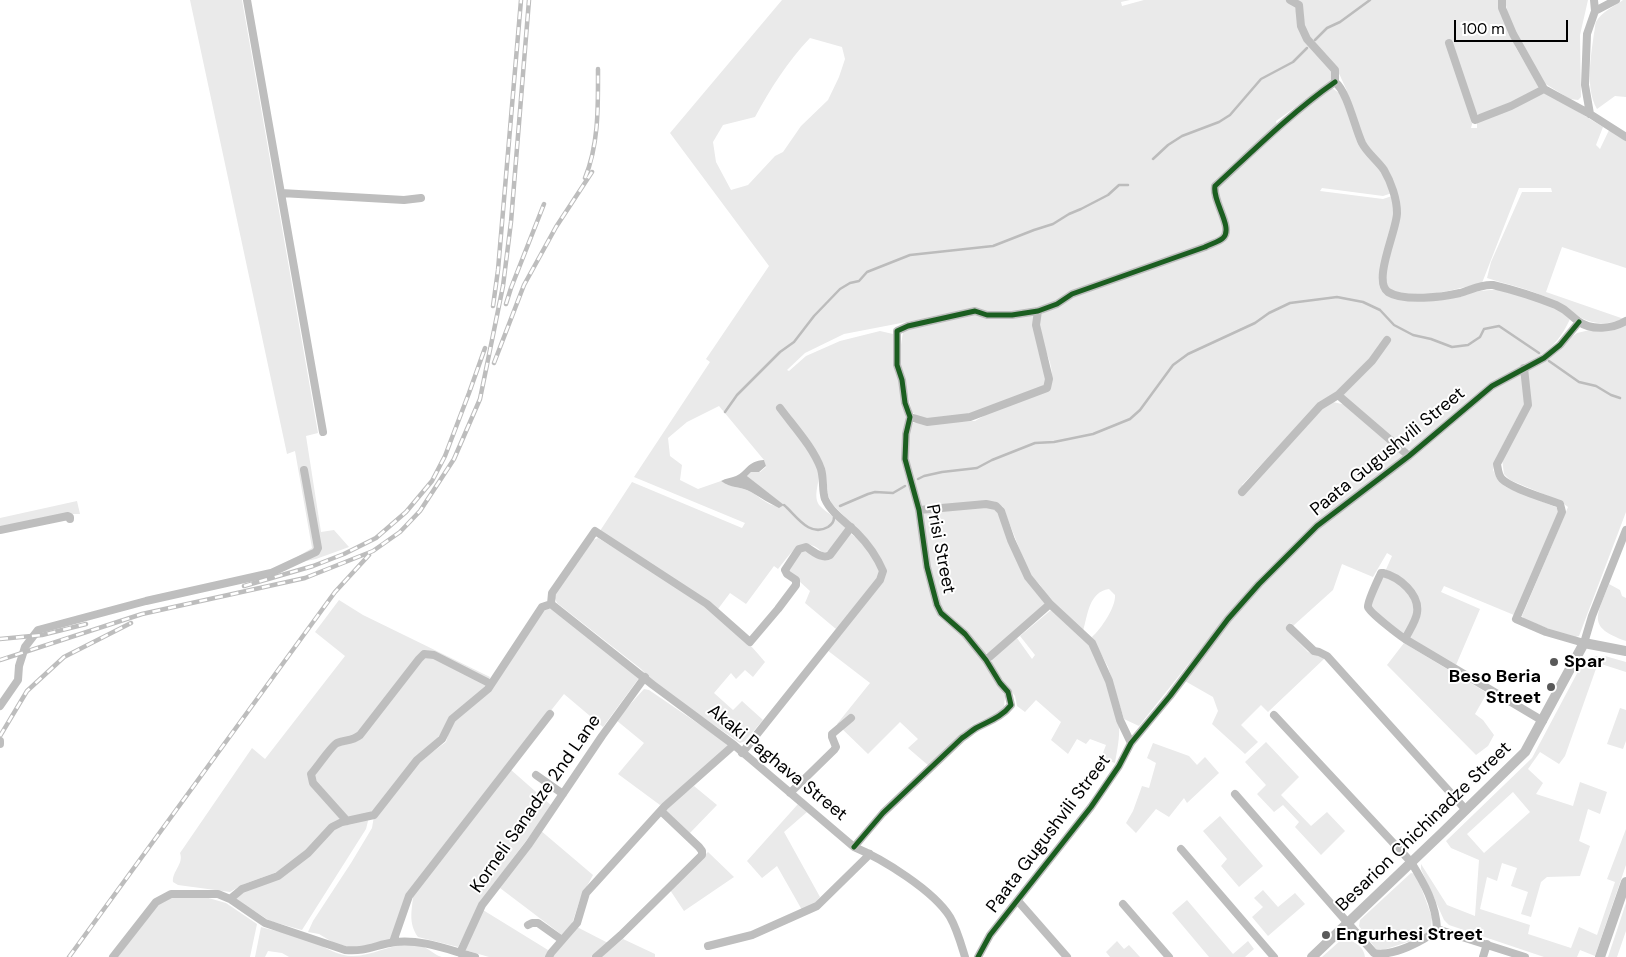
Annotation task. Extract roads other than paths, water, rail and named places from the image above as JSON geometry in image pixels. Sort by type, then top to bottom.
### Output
[{"type":"street","points":[[247,0],[323,432]]},
{"type":"street","points":[[1290,0],[1299,5],[1301,26],[1307,40],[1336,70],[1334,82],[1342,90],[1363,145],[1384,170],[1397,202],[1397,219],[1382,275],[1383,284],[1388,292],[1416,298],[1460,293],[1486,284],[1568,311],[1579,322],[1599,328],[1609,327],[1626,321]]},
{"type":"street","points":[[1502,0],[1502,8],[1512,34],[1544,89],[1590,114],[1626,137]]},
{"type":"street","points":[[1590,114],[1585,85],[1587,34],[1595,12],[1594,0]]},
{"type":"street","points":[[1595,12],[1616,0]]},
{"type":"street","points":[[1449,43],[1475,120],[1511,106],[1544,89]]},
{"type":"street","name":"Prisi Street","points":[[854,847],[883,813],[962,738],[975,728],[994,720],[1007,711],[1011,705],[1008,692],[986,660],[965,634],[941,613],[937,605],[927,567],[919,510],[905,459],[906,434],[910,417],[897,365],[898,331],[908,326],[975,311],[987,315],[1012,315],[1038,311],[1057,304],[1072,294],[1223,239],[1226,233],[1226,225],[1215,197],[1215,186],[1314,96],[1334,82]]},
{"type":"street","points":[[280,193],[404,200],[422,198]]},
{"type":"street","points":[[910,417],[927,422],[970,417],[1047,388],[1049,379],[1036,325],[1038,311]]},
{"type":"street","name":"Paata Gugushvili Street","points":[[978,957],[990,935],[1091,807],[1119,766],[1131,743],[1170,696],[1228,619],[1259,584],[1317,526],[1409,456],[1492,386],[1544,358],[1560,345],[1579,322]]},
{"type":"street","points":[[1242,492],[1320,406],[1338,394],[1372,361],[1387,340]]},
{"type":"street","points":[[1524,368],[1528,405],[1497,464],[1498,472],[1500,478],[1510,484],[1560,504],[1562,512],[1516,619],[1546,632],[1584,643],[1626,651]]},
{"type":"street","points":[[1338,394],[1409,456]]},
{"type":"street","points":[[742,753],[880,580],[883,571],[866,544],[852,527],[832,509],[825,498],[824,480],[820,467],[811,451],[780,408]]},
{"type":"street","points":[[0,706],[18,680],[19,666],[25,647],[38,630],[146,601],[271,573],[316,552],[318,548],[304,470]]},
{"type":"street","points":[[919,510],[986,504],[996,506],[1001,511],[1011,540],[1028,577],[1050,604],[1092,643],[1109,681],[1120,720],[1131,743]]},
{"type":"street","points":[[0,530],[68,516],[70,519]]},
{"type":"street","points":[[230,899],[242,890],[278,876],[308,853],[332,827],[347,821],[374,815],[417,760],[442,739],[452,719],[491,684],[542,606],[552,604],[552,593],[595,531],[708,604],[750,642],[796,585],[796,580],[787,574],[785,570],[799,549],[806,547],[826,557],[830,555],[852,527]]},
{"type":"street","points":[[1584,643],[1592,616],[1626,530]]},
{"type":"street","points":[[1405,639],[1417,613],[1416,599],[1410,589],[1385,572],[1381,573],[1368,607],[1397,634],[1405,639],[1543,721]]},
{"type":"street","name":"Akaki Paghava Street","points":[[552,604],[653,685],[734,746],[854,847],[870,854],[925,890],[950,917],[965,957]]},
{"type":"street","points":[[986,660],[1050,604]]},
{"type":"street","points":[[1290,628],[1314,651],[1327,656],[1466,810]]},
{"type":"street","name":"Besarion Chichinadze Street","points":[[1312,957],[1525,752],[1584,643]]},
{"type":"street","points":[[347,821],[313,783],[311,774],[333,745],[352,741],[360,735],[424,654],[434,655],[491,684]]},
{"type":"street","name":"Korneli Sanadze 2nd Lane","points":[[460,953],[482,905],[529,844],[602,736],[645,677]]},
{"type":"street","points":[[393,942],[409,896],[550,714]]},
{"type":"street","points":[[1236,794],[1348,923],[1373,955],[1408,948],[1425,939],[1437,928],[1437,918],[1432,901],[1412,862],[1274,715]]},
{"type":"street","points":[[790,793],[834,750],[836,747],[832,734],[851,718]]},
{"type":"street","points":[[549,957],[577,923],[586,893],[661,811],[734,746]]},
{"type":"street","points":[[536,775],[563,794]]},
{"type":"street","points":[[596,957],[621,936],[702,855],[699,847],[661,811]]},
{"type":"street","points":[[1181,849],[1274,957]]},
{"type":"street","points":[[708,946],[752,935],[817,906],[870,854]]},
{"type":"street","points":[[1600,957],[1626,882]]},
{"type":"street","points":[[113,957],[156,902],[171,894],[218,894],[230,899],[265,923],[345,950],[359,952],[393,942],[416,941],[475,957]]},
{"type":"street","points":[[1018,901],[1067,957]]},
{"type":"street","points":[[1123,904],[1169,957]]},
{"type":"street","points":[[528,925],[538,923],[562,940]]},
{"type":"street","points":[[1437,928],[1525,957]]},
{"type":"street","points":[[1483,957],[1487,944]]},
{"type":"waterway","points":[[1315,40],[1327,28],[1340,22],[1370,0]]},
{"type":"waterway","points":[[1153,159],[1168,145],[1182,136],[1219,122],[1230,115],[1261,79],[1293,62],[1307,48]]},
{"type":"waterway","points":[[725,412],[737,395],[780,352],[794,342],[814,316],[840,289],[850,283],[859,281],[867,272],[910,255],[993,246],[1053,224],[1108,195],[1119,185],[1128,185]]},
{"type":"waterway","points":[[918,479],[942,472],[977,468],[1035,443],[1054,442],[1093,434],[1130,419],[1140,410],[1173,365],[1188,354],[1255,323],[1269,313],[1290,303],[1337,297],[1363,302],[1380,310],[1394,325],[1413,335],[1452,347],[1468,345],[1480,337],[1484,329],[1499,326],[1539,353]]},
{"type":"waterway","points":[[1549,361],[1579,382],[1596,386],[1620,398]]},
{"type":"waterway","points":[[840,506],[868,494],[875,492],[893,493],[905,486]]},
{"type":"waterway","points":[[784,505],[803,524],[815,530],[828,527],[834,520],[834,517]]},
{"type":"railway","points":[[493,306],[498,270],[521,0]]},
{"type":"railway","points":[[0,660],[142,614],[305,578],[373,551],[400,532],[420,511],[454,459],[480,399],[503,286],[511,222],[529,0]]},
{"type":"railway","points":[[585,178],[590,165],[595,138],[598,111],[598,69]]},
{"type":"railway","points":[[494,363],[524,285],[556,227],[592,172]]},
{"type":"railway","points":[[506,304],[544,204]]},
{"type":"railway","points":[[244,586],[313,566],[344,554],[376,538],[406,512],[432,481],[445,456],[485,348]]},
{"type":"railway","points":[[69,957],[335,592],[369,555]]},
{"type":"railway","points":[[0,736],[27,691],[64,657],[131,623]]},
{"type":"railway","points":[[0,639],[42,635],[86,624]]},
{"type":"place","name":"Spar","points":[[1554,662]]},
{"type":"place","name":"Beso Beria Street","points":[[1551,687]]},
{"type":"place","name":"Engurhesi Street","points":[[1326,935]]}]
